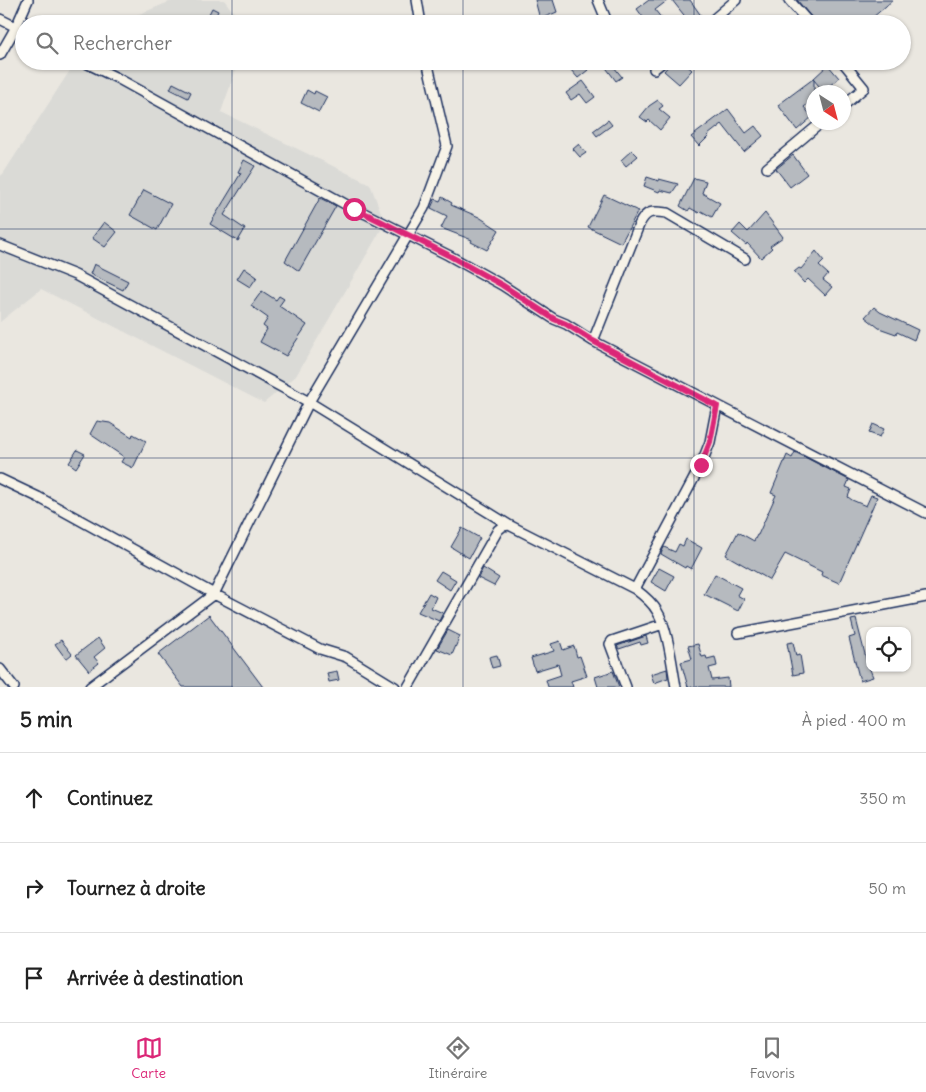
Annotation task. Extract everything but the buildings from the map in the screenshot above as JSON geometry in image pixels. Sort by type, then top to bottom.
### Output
[{"type":"street","points":[[24,15],[28,0]]},
{"type":"street","points":[[407,0],[417,3]]},
{"type":"street","points":[[598,0],[604,15]]},
{"type":"street","points":[[718,15],[736,0]]},
{"type":"street","points":[[789,0],[802,15]]},
{"type":"street","points":[[0,19],[15,26]]},
{"type":"street","points":[[0,55],[15,36]]},
{"type":"street","points":[[101,70],[354,209],[408,234],[502,285],[554,319],[566,324],[593,341],[926,513]]},
{"type":"street","points":[[90,687],[214,594],[310,402],[424,208],[447,146],[429,70]]},
{"type":"street","points":[[849,70],[864,88],[851,99]]},
{"type":"street","points":[[767,168],[812,130]]},
{"type":"street","points":[[593,341],[642,218],[648,213],[654,211],[667,214],[745,259]]},
{"type":"street","points":[[0,245],[75,276],[310,402],[509,525],[635,589],[658,611],[663,624],[676,687]]},
{"type":"street","points":[[635,589],[701,465],[710,442],[717,406]]},
{"type":"street","points":[[0,478],[320,649],[346,657],[395,687]]},
{"type":"street","points":[[408,687],[498,530],[503,526],[509,525]]},
{"type":"street","points":[[738,633],[926,597]]},
{"type":"street","points":[[626,687],[610,644],[612,641],[663,624]]},
{"type":"street","points":[[0,669],[14,687]]},
{"type":"shaded area","points":[[174,0],[224,0],[236,15],[137,15]]},
{"type":"shaded area","points":[[70,70],[236,70],[221,112],[370,184],[385,223],[296,376],[264,403],[41,289],[0,322],[0,176]]},
{"type":"route","points":[[354,209],[448,255],[502,285],[554,319],[566,324],[593,341],[717,406],[710,442],[701,465]]}]
